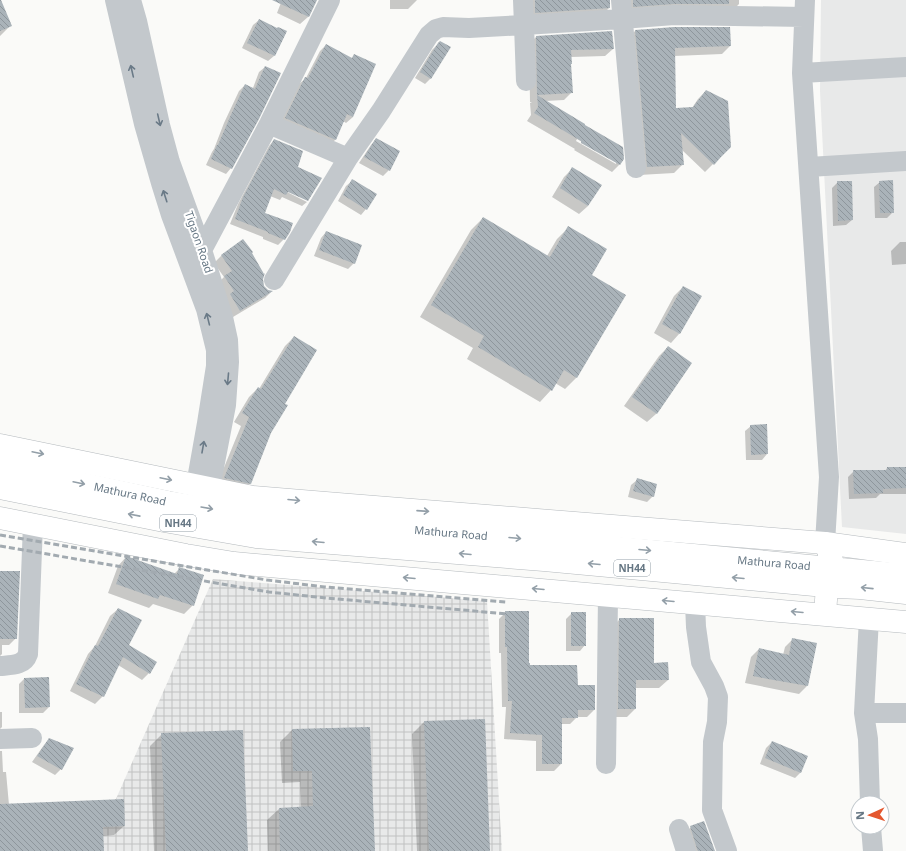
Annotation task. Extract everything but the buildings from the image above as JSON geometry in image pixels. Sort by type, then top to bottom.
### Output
[{"type":"main road","points":[[0,445],[252,497],[825,543],[906,554]]},
{"type":"main road","name":"Mathura Road","points":[[0,466],[168,502],[354,535],[536,559],[831,577],[906,575]]},
{"type":"main road","name":"Mathura Road","points":[[0,488],[164,521],[256,537],[354,535]]},
{"type":"main road","points":[[0,518],[186,555],[234,563],[906,622]]},
{"type":"main road","points":[[825,543],[831,577],[825,614]]},
{"type":"main road","name":"Mathura Road","points":[[831,577],[860,588],[906,593]]},
{"type":"street","name":"Tigaon Road","points":[[115,0],[144,124],[161,183],[171,215],[206,309],[216,350],[216,366],[207,423],[203,487]]},
{"type":"street","name":"Tigaon Road","points":[[131,0],[170,162],[202,250],[223,317],[228,340],[230,362],[226,406],[203,487]]},
{"type":"street","points":[[202,250],[269,124],[330,0]]},
{"type":"street","points":[[523,0],[526,81]]},
{"type":"street","points":[[274,280],[348,158],[381,111],[429,35],[436,29],[443,27],[469,28],[524,25],[622,10],[674,15],[804,8],[802,73],[829,477],[825,543]]},
{"type":"street","points":[[622,10],[636,168]]},
{"type":"street","points":[[802,73],[906,67]]},
{"type":"street","points":[[269,124],[348,158]]},
{"type":"street","points":[[809,167],[906,161]]},
{"type":"street","points":[[0,666],[22,663],[28,654],[33,524]]},
{"type":"street","points":[[606,764],[608,595]]},
{"type":"street","points":[[695,603],[696,627],[701,662],[714,686],[718,698],[718,722],[712,742],[712,810],[727,851]]},
{"type":"street","points":[[869,618],[864,713],[868,739],[870,795]]},
{"type":"street","points":[[864,713],[906,713]]},
{"type":"street","points":[[0,739],[32,738]]},
{"type":"street","points":[[679,829],[686,851]]},
{"type":"street","points":[[872,835],[872,851]]},
{"type":"shaded area","points":[[821,0],[906,0],[906,534],[842,527],[820,91]]},
{"type":"shaded area","points":[[213,579],[487,601],[502,851],[93,851]]},
{"type":"railway","points":[[0,535],[267,580],[325,587],[506,602]]},
{"type":"railway","points":[[0,546],[269,592],[508,614]]}]
